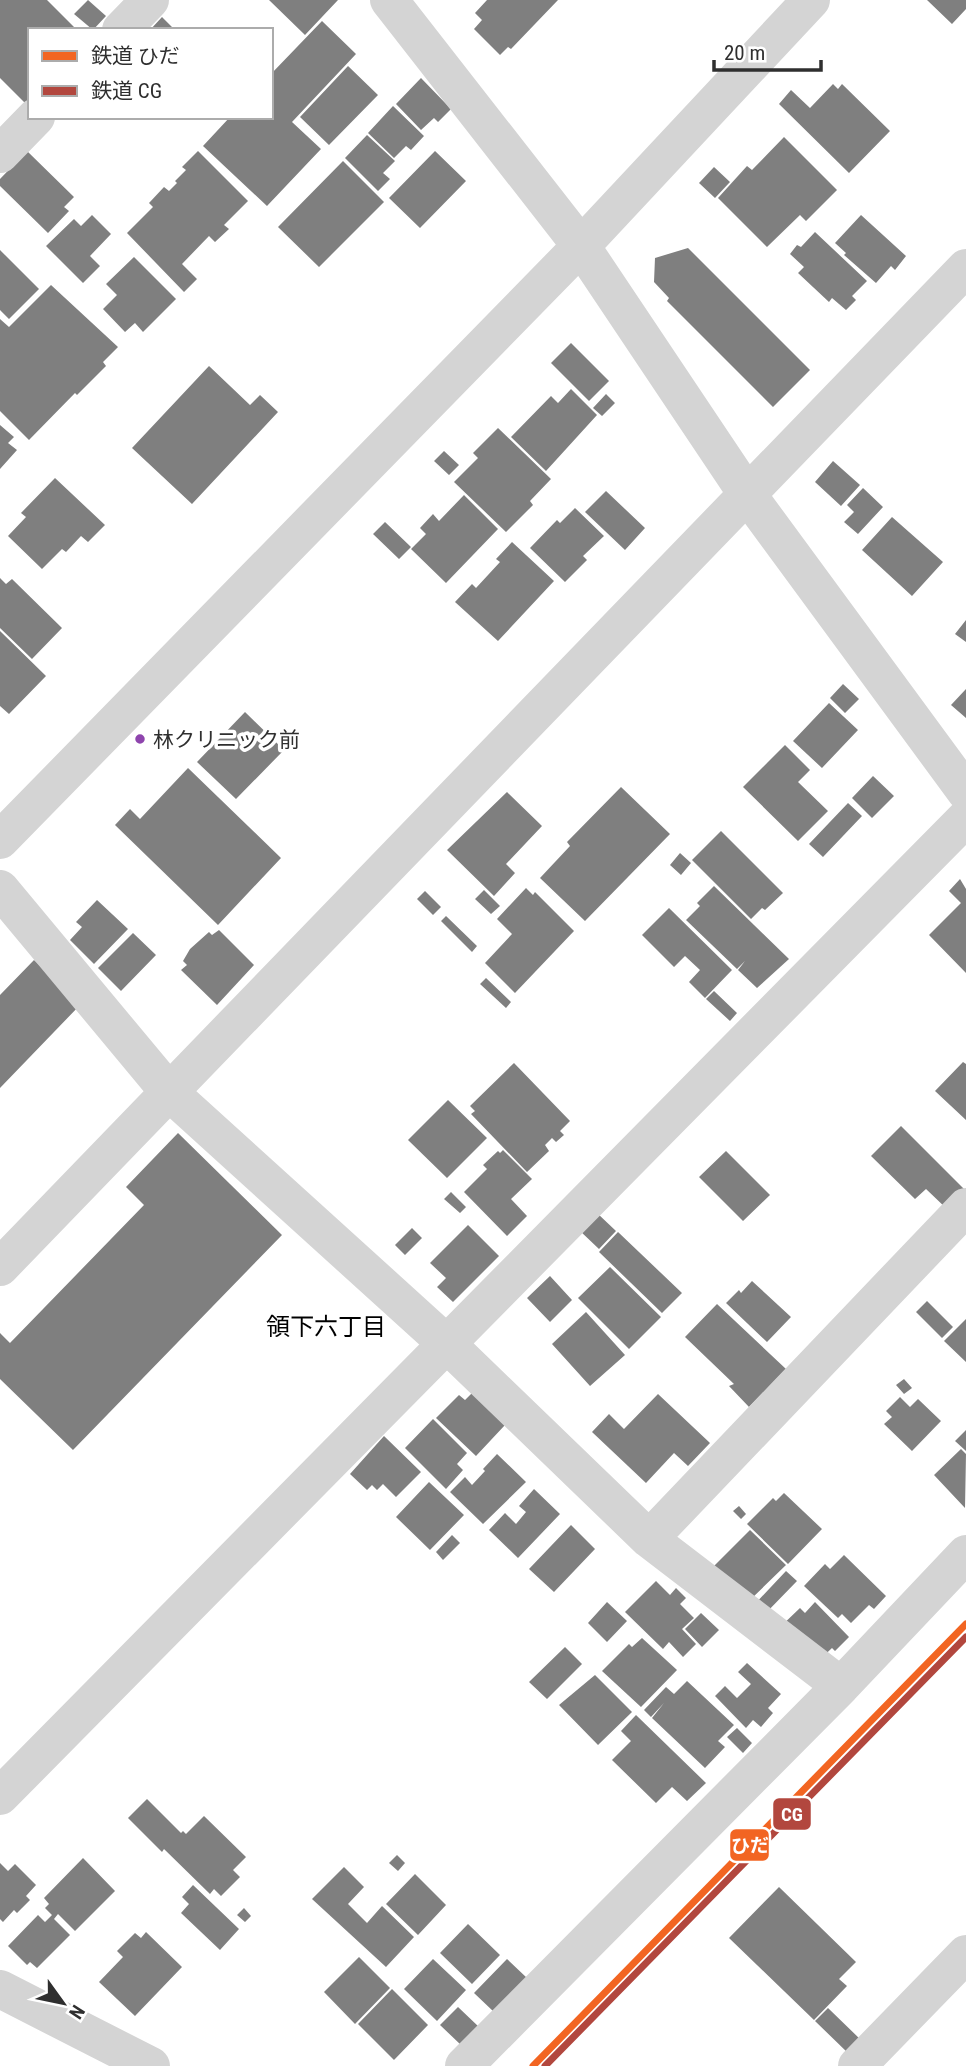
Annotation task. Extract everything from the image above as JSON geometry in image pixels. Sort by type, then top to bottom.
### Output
[{"type":"street","points":[[123,28],[150,0]]},
{"type":"street","points":[[389,0],[581,246],[747,494],[966,792]]},
{"type":"street","points":[[0,839],[581,246],[811,0]]},
{"type":"street","points":[[0,154],[34,119]]},
{"type":"street","points":[[0,1267],[966,268]]},
{"type":"street","points":[[0,1796],[966,818]]},
{"type":"street","points":[[0,889],[169,1092],[448,1345],[649,1539],[841,1686]]},
{"type":"street","points":[[649,1539],[966,1207]]},
{"type":"street","points":[[464,2066],[841,1686],[966,1555]]},
{"type":"street","points":[[857,2066],[966,1954]]},
{"type":"street","points":[[0,1989],[151,2066]]},
{"type":"building","points":[[0,0],[47,0],[75,28],[28,28],[28,101],[25,103],[0,78]]},
{"type":"building","points":[[88,0],[106,16],[95,28],[91,28],[74,14]]},
{"type":"building","points":[[269,0],[338,0],[305,35]]},
{"type":"building","points":[[487,0],[558,0],[511,49],[508,47],[500,55],[474,29],[482,20],[475,13]]},
{"type":"building","points":[[927,0],[966,0],[966,9],[952,24]]},
{"type":"building","points":[[162,17],[173,28],[152,28]]},
{"type":"building","points":[[322,21],[356,54],[292,122],[321,149],[267,206],[203,146],[228,119],[273,119],[273,72]]},
{"type":"building","points":[[348,66],[378,95],[329,145],[300,117]]},
{"type":"building","points":[[421,78],[451,109],[438,122],[434,118],[421,130],[396,104]]},
{"type":"building","points":[[833,84],[838,89],[842,84],[890,131],[849,173],[779,104],[791,90],[810,108]]},
{"type":"building","points":[[393,106],[424,136],[411,150],[406,146],[394,158],[368,133]]},
{"type":"building","points":[[367,135],[395,161],[383,173],[390,179],[378,191],[345,158]]},
{"type":"building","points":[[784,137],[837,190],[806,221],[800,215],[767,247],[718,198],[747,166],[752,170]]},
{"type":"building","points":[[27,151],[74,197],[64,207],[69,211],[48,233],[0,186],[0,179]]},
{"type":"building","points":[[198,151],[248,201],[224,225],[229,229],[215,242],[209,236],[182,264],[197,279],[184,292],[127,233],[153,207],[149,203],[164,187],[169,191],[177,183],[175,181],[186,170],[182,167]]},
{"type":"building","points":[[435,151],[466,181],[420,228],[389,198]]},
{"type":"building","points":[[343,161],[384,202],[319,267],[278,227]]},
{"type":"building","points":[[714,167],[730,182],[715,198],[699,183]]},
{"type":"building","points":[[92,215],[111,234],[90,256],[100,266],[83,283],[46,246],[74,219],[81,226]]},
{"type":"building","points":[[861,215],[906,256],[895,270],[891,266],[876,283],[844,255],[846,253],[835,243]]},
{"type":"building","points":[[815,232],[867,281],[852,296],[856,300],[846,310],[832,298],[829,302],[798,273],[804,267],[790,254],[797,245],[801,247]]},
{"type":"building","points":[[688,248],[810,370],[773,407],[667,301],[669,298],[654,282],[655,258]]},
{"type":"building","points":[[0,250],[39,289],[9,319],[0,310]]},
{"type":"building","points":[[134,257],[176,299],[143,332],[135,323],[125,332],[103,309],[117,295],[106,284]]},
{"type":"building","points":[[51,285],[118,347],[103,362],[106,366],[29,440],[0,411],[0,319],[9,327]]},
{"type":"building","points":[[571,343],[609,381],[589,401],[551,363]]},
{"type":"building","points":[[209,366],[250,405],[260,395],[278,412],[192,504],[132,448]]},
{"type":"building","points":[[571,389],[597,415],[546,471],[511,437],[551,396],[558,403]]},
{"type":"building","points":[[606,394],[615,403],[602,416],[593,408]]},
{"type":"building","points":[[0,425],[14,437],[8,443],[17,450],[0,469]]},
{"type":"building","points":[[498,428],[551,479],[530,501],[533,505],[506,532],[454,482],[478,458],[473,453]]},
{"type":"building","points":[[444,451],[459,465],[449,475],[434,461]]},
{"type":"building","points":[[833,461],[860,485],[841,506],[815,482]]},
{"type":"building","points":[[55,478],[105,525],[88,542],[81,536],[66,552],[62,549],[42,569],[8,536],[26,517],[21,513]]},
{"type":"building","points":[[863,488],[883,507],[858,534],[844,522],[854,512],[847,505]]},
{"type":"building","points":[[606,491],[645,528],[625,550],[585,512]]},
{"type":"building","points":[[464,495],[498,529],[446,583],[411,549],[426,534],[420,528],[433,514],[439,521]]},
{"type":"building","points":[[575,508],[604,536],[583,556],[587,560],[565,582],[530,548],[557,520],[560,523]]},
{"type":"building","points":[[892,517],[943,562],[912,596],[862,550]]},
{"type":"building","points":[[385,522],[411,547],[399,559],[373,534]]},
{"type":"building","points":[[512,542],[554,581],[498,641],[455,602],[472,584],[476,588],[500,562],[496,559]]},
{"type":"building","points":[[0,578],[6,584],[12,579],[62,628],[32,659],[0,628]]},
{"type":"building","points":[[966,620],[966,642],[955,634]]},
{"type":"building","points":[[0,631],[46,676],[9,714],[0,706]]},
{"type":"building","points":[[843,684],[859,699],[845,713],[830,698]]},
{"type":"building","points":[[966,689],[966,718],[951,705]]},
{"type":"building","points":[[829,703],[858,730],[822,768],[793,741]]},
{"type":"building","points":[[245,712],[284,750],[236,799],[197,762]]},
{"type":"building","points":[[785,745],[810,770],[798,782],[828,811],[798,841],[743,787]]},
{"type":"building","points":[[188,768],[281,858],[218,925],[115,825],[130,809],[140,819]]},
{"type":"building","points":[[873,776],[894,796],[872,818],[852,798]]},
{"type":"building","points":[[621,787],[670,834],[585,921],[540,878],[570,846],[567,842]]},
{"type":"building","points":[[507,792],[542,826],[506,864],[515,873],[494,896],[447,850]]},
{"type":"building","points":[[848,803],[862,816],[823,857],[809,844]]},
{"type":"building","points":[[721,831],[783,893],[751,919],[692,860]]},
{"type":"building","points":[[680,853],[691,863],[681,875],[670,865]]},
{"type":"building","points":[[960,879],[966,889],[966,973],[929,935],[961,903],[949,891]]},
{"type":"building","points":[[714,886],[789,959],[757,988],[738,970],[745,961],[737,969],[686,920],[700,906],[697,903]]},
{"type":"building","points":[[526,888],[533,895],[535,892],[574,931],[515,993],[485,963],[512,934],[497,919]]},
{"type":"building","points":[[484,890],[500,906],[491,914],[475,899]]},
{"type":"building","points":[[425,891],[441,907],[433,915],[417,899]]},
{"type":"building","points":[[97,900],[128,929],[94,964],[70,940],[82,927],[76,922]]},
{"type":"building","points":[[669,908],[732,970],[705,998],[689,982],[700,970],[685,956],[674,967],[642,935]]},
{"type":"building","points":[[446,916],[477,946],[472,952],[441,921]]},
{"type":"building","points":[[219,930],[254,965],[217,1005],[181,970],[187,965],[183,961],[190,949],[209,932],[212,935]]},
{"type":"building","points":[[133,933],[156,955],[121,991],[98,968]]},
{"type":"building","points":[[34,960],[81,1004],[0,1088],[0,995]]},
{"type":"building","points":[[486,978],[511,1002],[506,1008],[480,984]]},
{"type":"building","points":[[714,991],[737,1013],[730,1021],[706,999]]},
{"type":"building","points":[[963,1062],[966,1064],[966,1120],[935,1091]]},
{"type":"building","points":[[514,1063],[570,1121],[560,1131],[564,1135],[556,1142],[552,1138],[545,1145],[549,1151],[527,1172],[471,1114],[475,1111],[470,1106]]},
{"type":"building","points":[[448,1100],[487,1138],[447,1178],[408,1140]]},
{"type":"building","points":[[901,1126],[966,1191],[948,1210],[926,1189],[915,1199],[871,1156]]},
{"type":"building","points":[[178,1133],[282,1235],[73,1450],[0,1379],[0,1333],[10,1343],[144,1205],[126,1187]]},
{"type":"building","points":[[503,1150],[532,1179],[511,1199],[527,1216],[507,1236],[464,1192],[487,1169],[483,1165],[498,1151],[500,1153]]},
{"type":"building","points":[[726,1151],[770,1195],[743,1221],[699,1177]]},
{"type":"building","points":[[451,1192],[466,1207],[460,1213],[444,1199]]},
{"type":"building","points":[[597,1213],[616,1231],[599,1249],[579,1230]]},
{"type":"building","points":[[468,1225],[499,1256],[453,1302],[437,1287],[446,1278],[430,1263]]},
{"type":"building","points":[[412,1228],[422,1238],[405,1255],[395,1245]]},
{"type":"building","points":[[618,1232],[682,1293],[662,1313],[599,1252]]},
{"type":"building","points":[[610,1267],[661,1317],[629,1349],[578,1298]]},
{"type":"building","points":[[550,1276],[572,1300],[550,1322],[527,1298]]},
{"type":"building","points":[[752,1281],[791,1317],[767,1342],[726,1303]]},
{"type":"building","points":[[927,1301],[953,1327],[942,1338],[916,1312]]},
{"type":"building","points":[[717,1304],[786,1369],[749,1407],[729,1386],[734,1384],[685,1337]]},
{"type":"building","points":[[586,1312],[625,1355],[590,1386],[552,1344]]},
{"type":"building","points":[[966,1319],[966,1362],[944,1341]]},
{"type":"building","points":[[904,1379],[912,1388],[904,1394],[896,1385]]},
{"type":"building","points":[[472,1393],[505,1425],[476,1456],[436,1418],[459,1395],[465,1400]]},
{"type":"building","points":[[658,1394],[710,1443],[688,1466],[674,1453],[646,1483],[592,1432],[609,1414],[624,1429]]},
{"type":"building","points":[[900,1397],[910,1407],[918,1399],[941,1421],[912,1451],[884,1424],[892,1417],[886,1411]]},
{"type":"building","points":[[433,1419],[467,1453],[457,1464],[463,1470],[446,1489],[405,1448]]},
{"type":"building","points":[[966,1430],[966,1451],[955,1441]]},
{"type":"building","points":[[384,1436],[421,1472],[396,1497],[383,1484],[377,1490],[372,1485],[367,1490],[350,1474]]},
{"type":"building","points":[[961,1449],[966,1454],[965,1508],[934,1475]]},
{"type":"building","points":[[497,1454],[526,1482],[483,1524],[450,1492],[465,1477],[472,1485]]},
{"type":"building","points":[[429,1482],[464,1515],[430,1550],[396,1517]]},
{"type":"building","points":[[534,1489],[560,1514],[518,1558],[489,1530],[505,1513],[516,1524],[526,1512],[519,1506]]},
{"type":"building","points":[[784,1493],[822,1529],[788,1564],[747,1524],[773,1498],[776,1501]]},
{"type":"building","points":[[739,1506],[746,1514],[741,1519],[733,1511]]},
{"type":"building","points":[[571,1525],[595,1549],[554,1592],[529,1569]]},
{"type":"building","points":[[750,1530],[786,1565],[749,1601],[714,1566]]},
{"type":"building","points":[[452,1535],[460,1543],[443,1560],[436,1552]]},
{"type":"building","points":[[844,1555],[886,1596],[874,1609],[869,1605],[851,1623],[842,1614],[838,1618],[804,1586],[825,1564],[830,1569]]},
{"type":"building","points":[[786,1571],[797,1581],[763,1616],[753,1606]]},
{"type":"building","points":[[656,1581],[670,1595],[676,1588],[686,1598],[680,1604],[694,1618],[682,1629],[696,1644],[683,1657],[669,1642],[663,1649],[625,1612]]},
{"type":"building","points":[[607,1602],[627,1621],[607,1642],[588,1623]]},
{"type":"building","points":[[815,1602],[849,1637],[835,1651],[832,1648],[813,1666],[777,1630],[800,1608],[805,1613]]},
{"type":"building","points":[[701,1613],[719,1630],[702,1647],[685,1629]]},
{"type":"building","points":[[642,1638],[677,1670],[641,1707],[602,1671],[629,1644],[632,1647]]},
{"type":"building","points":[[565,1647],[582,1664],[547,1699],[529,1682]]},
{"type":"building","points":[[747,1663],[781,1694],[768,1708],[773,1713],[761,1727],[753,1720],[746,1728],[715,1696],[725,1686],[737,1698],[751,1684],[738,1672]]},
{"type":"building","points":[[595,1675],[632,1712],[598,1745],[559,1705]]},
{"type":"building","points":[[687,1681],[734,1725],[718,1741],[725,1747],[705,1768],[652,1718],[664,1703],[651,1717],[644,1710],[666,1687],[674,1694]]},
{"type":"building","points":[[636,1715],[706,1783],[687,1801],[672,1787],[656,1803],[612,1760],[631,1741],[621,1731]]},
{"type":"building","points":[[737,1728],[752,1743],[743,1753],[727,1737]]},
{"type":"building","points":[[147,1799],[181,1833],[183,1831],[186,1834],[204,1816],[246,1857],[233,1870],[240,1877],[221,1896],[214,1889],[210,1894],[128,1818]]},
{"type":"building","points":[[397,1855],[405,1863],[398,1871],[389,1863]]},
{"type":"building","points":[[83,1858],[115,1891],[75,1931],[58,1914],[54,1919],[70,1935],[37,1968],[30,1962],[27,1965],[8,1946],[38,1915],[45,1922],[52,1915],[45,1908],[49,1904],[44,1898]]},
{"type":"building","points":[[0,1863],[8,1871],[15,1864],[36,1885],[26,1896],[30,1900],[17,1913],[14,1910],[3,1922],[0,1919]]},
{"type":"building","points":[[344,1867],[364,1887],[348,1904],[367,1923],[382,1906],[414,1937],[386,1967],[312,1899]]},
{"type":"building","points":[[415,1874],[446,1905],[418,1935],[386,1904]]},
{"type":"building","points":[[193,1885],[239,1929],[220,1950],[181,1913],[189,1904],[182,1897]]},
{"type":"building","points":[[779,1887],[856,1962],[839,1979],[847,1986],[814,2020],[729,1938]]},
{"type":"building","points":[[244,1908],[251,1916],[245,1922],[237,1915]]},
{"type":"building","points":[[468,1924],[500,1955],[472,1984],[440,1953]]},
{"type":"building","points":[[146,1932],[182,1967],[135,2016],[99,1982],[123,1957],[117,1951],[135,1933],[141,1938]]},
{"type":"building","points":[[359,1957],[390,1988],[355,2024],[324,1992]]},
{"type":"building","points":[[433,1959],[466,1990],[437,2021],[404,1989]]},
{"type":"building","points":[[507,1959],[527,1978],[494,2012],[474,1993]]},
{"type":"building","points":[[392,1989],[428,2025],[394,2060],[358,2024]]},
{"type":"building","points":[[458,2007],[479,2027],[461,2045],[440,2025]]},
{"type":"building","points":[[828,2008],[862,2041],[849,2054],[815,2021]]},
{"type":"rail line","name":"ひだ","points":[[533,2066],[966,1624]]},
{"type":"rail line","name":"CG","points":[[545,2066],[966,1637]]},
{"type":"place","name":"林クリニック前","points":[[140,739]]},
{"type":"district","name":"領下六丁目","points":[[326,1327]]}]
